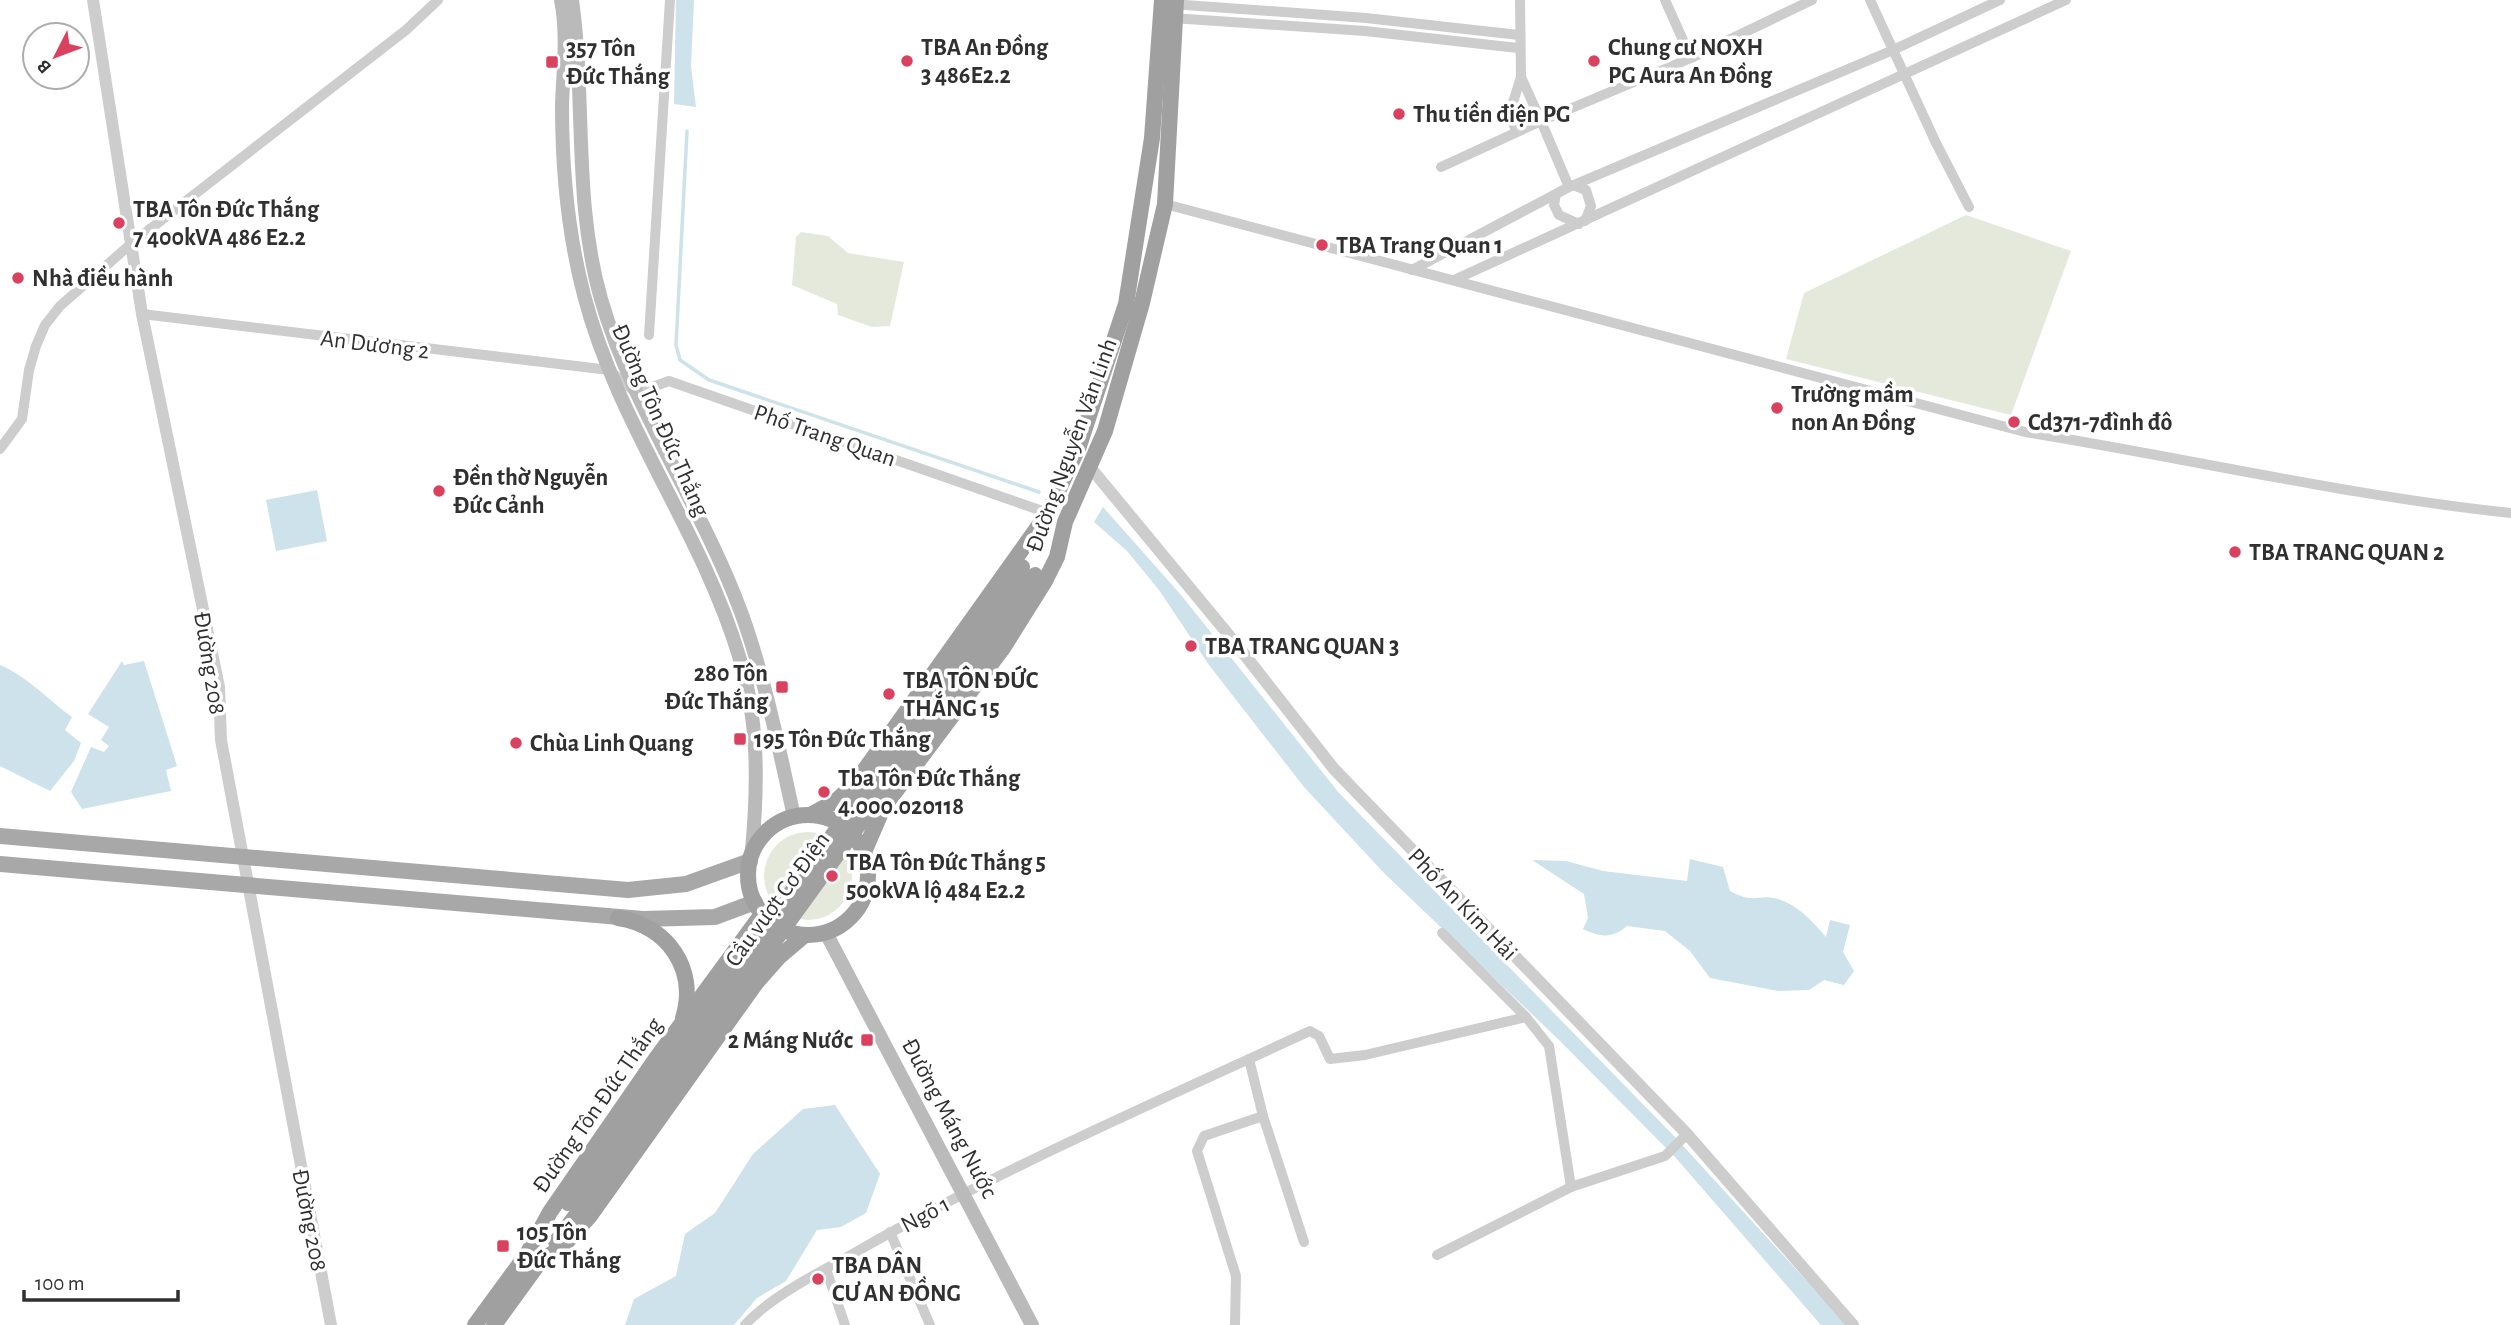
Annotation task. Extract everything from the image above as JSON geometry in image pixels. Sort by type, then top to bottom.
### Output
[{"type":"highway","name":"Đường Nguyễn Văn Linh","points":[[864,852],[883,808],[1003,648],[1045,582],[1057,557],[1065,522],[1090,467],[1126,366],[1165,204],[1169,7]]},
{"type":"highway","name":"Đường Nguyễn Văn Linh","points":[[812,814],[836,802],[856,782],[1048,513],[1079,446],[1126,304],[1169,7]]},
{"type":"highway","name":"Cầu vượt Cơ Điện","points":[[1028,571],[1048,513]]},
{"type":"highway","name":"Cầu vượt Cơ Điện","points":[[533,1258],[964,679],[1028,571],[1065,522]]},
{"type":"highway","points":[[812,814],[830,819],[846,829],[864,852],[869,871],[863,900],[844,924],[826,933],[805,935],[785,930],[758,908],[748,882],[751,855],[770,828],[794,817],[812,814]]},
{"type":"highway","name":"Đường Tôn Đức Thắng","points":[[494,1325],[533,1258],[550,1212],[758,908]]},
{"type":"highway","points":[[618,918],[647,926],[664,938],[677,954],[685,974],[687,995],[679,1026]]},
{"type":"highway","name":"Đường Tôn Đức Thắng","points":[[475,1325],[533,1258],[581,1227],[756,984],[779,957],[805,935]]},
{"type":"main road","name":"Đường Tôn Đức Thắng","points":[[561,0],[564,159],[570,227],[584,295],[609,370],[705,570],[740,659],[756,760],[751,855]]},
{"type":"main road","name":"Đường Tôn Đức Thắng","points":[[572,0],[578,42],[580,162],[589,248],[601,298],[636,393],[741,611],[794,817]]},
{"type":"main road","points":[[0,836],[628,890],[686,884],[751,855]]},
{"type":"main road","points":[[0,864],[618,918],[715,917],[758,908]]},
{"type":"main road","points":[[568,912],[576,910],[583,900],[577,888],[570,885]]},
{"type":"main road","name":"Đường Máng Nước","points":[[826,933],[1032,1325]]},
{"type":"street","name":"Đường 208","points":[[93,0],[142,314],[219,687],[221,740],[245,857],[308,1218],[331,1325]]},
{"type":"street","points":[[0,449],[22,419],[29,370],[45,325],[60,306],[132,243],[406,30],[438,0]]},
{"type":"street","points":[[649,335],[670,0]]},
{"type":"street","points":[[1520,0],[1518,48],[1521,77],[1571,186]]},
{"type":"street","points":[[1665,0],[1691,58]]},
{"type":"street","points":[[1441,167],[1516,130],[1691,58],[1812,0]]},
{"type":"street","points":[[1870,0],[1936,143],[1969,207]]},
{"type":"street","points":[[1412,270],[1571,186],[1893,50],[2000,0]]},
{"type":"street","points":[[1453,281],[2066,0]]},
{"type":"street","points":[[1169,7],[1366,18],[1519,35]]},
{"type":"street","points":[[1169,7],[1518,48]]},
{"type":"street","points":[[1516,130],[1509,116],[1521,77]]},
{"type":"street","points":[[1571,186],[1586,190],[1591,206],[1582,223]]},
{"type":"street","points":[[1556,194],[1554,205],[1559,215],[1582,223]]},
{"type":"street","points":[[1165,204],[2025,432],[2136,450],[2366,494],[2511,513]]},
{"type":"street","name":"An Dương 2","points":[[142,314],[609,370]]},
{"type":"street","points":[[609,370],[636,393]]},
{"type":"street","name":"Phố Trang Quan","points":[[636,393],[669,381],[1048,513]]},
{"type":"street","name":"Phố An Kim Hải","points":[[1090,467],[1237,645],[1334,769],[1684,1137],[1853,1325]]},
{"type":"street","points":[[1442,933],[1526,1017],[1549,1046],[1571,1187]]},
{"type":"street","name":"Ngõ 1","points":[[745,1325],[755,1314],[826,1269],[964,1193],[1310,1031],[1319,1036],[1330,1059],[1365,1055],[1526,1017]]},
{"type":"street","points":[[1249,1059],[1263,1116],[1304,1242]]},
{"type":"street","points":[[1235,1325],[1236,1276],[1198,1151],[1204,1136],[1263,1116]]},
{"type":"street","points":[[1437,1255],[1571,1187],[1667,1153],[1684,1137]]},
{"type":"street","points":[[890,1232],[930,1325]]},
{"type":"street","points":[[826,1269],[845,1325]]},
{"type":"street","points":[[755,1314],[759,1325]]},
{"type":"shaded area","points":[[1966,215],[2071,251],[2011,415],[1786,359],[1804,293]]},
{"type":"shaded area","points":[[801,232],[828,236],[848,253],[904,262],[890,326],[872,327],[838,315],[837,304],[792,285],[796,237]]},
{"type":"shaded area","points":[[808,832],[825,836],[839,845],[848,859],[852,876],[848,893],[839,907],[825,916],[808,920],[791,916],[777,907],[768,893],[764,876],[768,859],[777,845],[791,836]]},
{"type":"water","points":[[676,0],[694,0],[691,66],[696,107],[674,104]]},
{"type":"water","points":[[317,490],[327,541],[276,551],[266,500]]},
{"type":"water","points":[[1103,507],[1181,595],[1339,793],[1675,1137],[1847,1325],[1821,1325],[1675,1157],[1558,1039],[1384,873],[1304,787],[1209,665],[1159,590],[1127,551],[1094,522]]},
{"type":"water","points":[[122,661],[124,665],[144,661],[177,766],[166,770],[171,791],[82,809],[71,792],[91,747],[104,752],[109,746],[101,740],[109,727],[88,714]]},
{"type":"water","points":[[0,665],[28,682],[72,717],[65,730],[81,743],[74,761],[50,791],[0,766]]},
{"type":"water","points":[[1690,859],[1723,867],[1730,891],[1738,895],[1778,899],[1792,905],[1826,937],[1830,920],[1850,925],[1843,952],[1854,971],[1844,985],[1824,980],[1809,990],[1778,991],[1710,978],[1690,951],[1665,931],[1627,926],[1611,935],[1589,932],[1583,929],[1588,918],[1584,894],[1532,860],[1566,861],[1603,871],[1687,881]]},
{"type":"water","points":[[835,1105],[880,1174],[866,1213],[841,1227],[817,1230],[786,1281],[757,1298],[734,1325],[625,1325],[634,1299],[676,1276],[685,1234],[715,1213],[753,1154],[803,1109]]},
{"type":"waterway","points":[[687,131],[676,345],[680,360],[709,380],[1039,492]]},
{"type":"place","name":"TBA An Đồng 3 486E2.2","points":[[907,61]]},
{"type":"place","name":"Chung cư NOXH PG Aura An Đồng","points":[[1594,61]]},
{"type":"place","name":"357 Tôn Đức Thắng","points":[[552,62]]},
{"type":"place","name":"Thu tiền điện PG","points":[[1399,114]]},
{"type":"place","name":"TBA Tôn Đức Thắng 7 400kVA 486 E2.2","points":[[119,223]]},
{"type":"place","name":"TBA Trang Quan 1","points":[[1322,245]]},
{"type":"place","name":"Nhà điều hành","points":[[18,278]]},
{"type":"place","name":"Trường mầm non An Đồng","points":[[1777,408]]},
{"type":"place","name":"Cd371-7đình đô","points":[[2014,422]]},
{"type":"place","name":"Đền thờ Nguyễn Đức Cảnh","points":[[439,491]]},
{"type":"place","name":"TBA TRANG QUAN 2","points":[[2235,552]]},
{"type":"place","name":"TBA TRANG QUAN 3","points":[[1191,646]]},
{"type":"place","name":"280 Tôn Đức Thắng","points":[[782,687]]},
{"type":"place","name":"TBA TÔN ĐỨC THẮNG 15","points":[[889,694]]},
{"type":"place","name":"195 Tôn Đức Thắng","points":[[740,739]]},
{"type":"place","name":"Chùa Linh Quang","points":[[516,743]]},
{"type":"place","name":"Tba Tôn Đức Thắng 4.000.020118","points":[[824,792]]},
{"type":"place","name":"TBA Tôn Đức Thắng 5 500kVA lộ 484 E2.2","points":[[832,876]]},
{"type":"place","name":"2 Máng Nước","points":[[867,1040]]},
{"type":"place","name":"105 Tôn Đức Thắng","points":[[503,1246]]},
{"type":"place","name":"TBA DÂN CƯ AN ĐỒNG","points":[[818,1279]]}]
